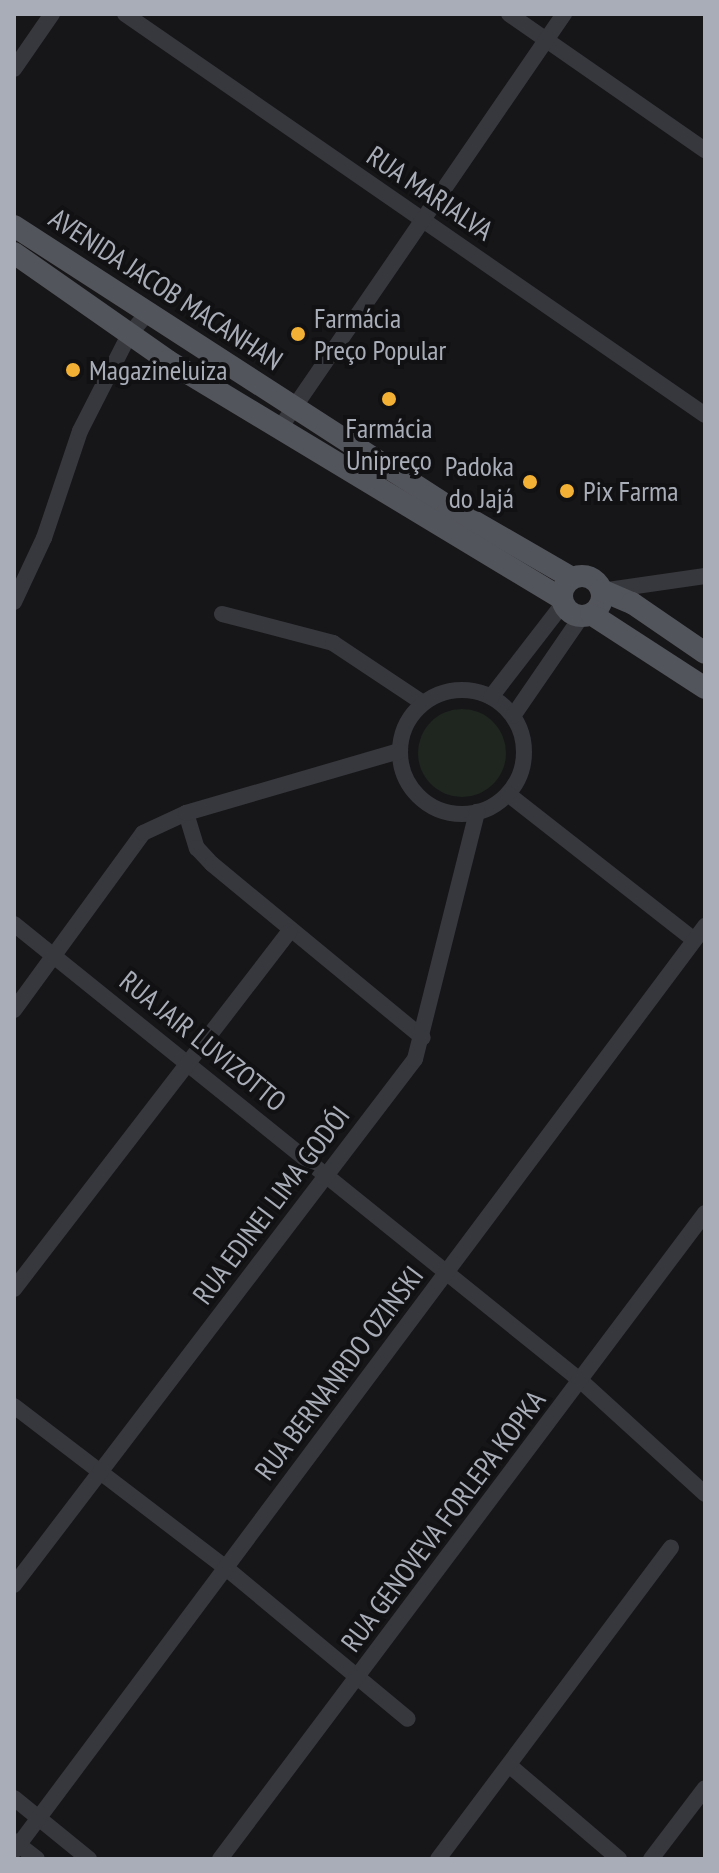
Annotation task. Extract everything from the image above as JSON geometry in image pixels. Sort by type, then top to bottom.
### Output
[{"type":"main road","name":"AVENIDA JACOB MACANHAN","points":[[14,226],[146,315],[293,406],[634,644],[705,688]]},
{"type":"main road","name":"AVENIDA JACOB MACANHAN","points":[[14,253],[129,335],[574,602]]},
{"type":"main road","points":[[601,590],[600,604],[574,602],[590,578],[601,590],[632,603],[705,653]]},
{"type":"main road","points":[[634,644],[642,627],[654,619]]},
{"type":"street","points":[[14,69],[52,14]]},
{"type":"street","name":"RUA MARIALVA","points":[[125,14],[705,415]]},
{"type":"street","points":[[509,14],[705,150]]},
{"type":"street","points":[[280,428],[564,14]]},
{"type":"street","points":[[14,602],[44,538],[80,431],[129,335],[146,315]]},
{"type":"street","points":[[601,590],[705,576]]},
{"type":"street","points":[[491,697],[574,602]]},
{"type":"street","points":[[513,716],[574,602]]},
{"type":"street","points":[[222,614],[333,643],[423,703]]},
{"type":"street","points":[[456,690],[491,697],[513,716],[524,756],[508,794],[477,812],[449,813],[423,801],[407,780],[400,751],[408,722],[423,703],[456,690]]},
{"type":"street","points":[[14,1010],[143,833],[186,813],[400,751]]},
{"type":"street","points":[[508,794],[694,940]]},
{"type":"street","name":"RUA EDINEI LIMA GODÓI","points":[[14,1585],[407,1071],[423,1038],[477,812]]},
{"type":"street","points":[[186,813],[197,848],[289,932],[423,1038]]},
{"type":"street","name":"RUA JAIR LUVIZOTTO","points":[[14,924],[187,1060],[581,1381],[705,1494]]},
{"type":"street","name":"RUA BERNANRDO OZINSKI","points":[[16,1846],[705,926]]},
{"type":"street","points":[[14,1289],[187,1060],[289,932]]},
{"type":"street","name":"RUA GENOVEVA FORLEPA KOPKA","points":[[220,1859],[705,1213]]},
{"type":"street","points":[[14,1406],[226,1568],[355,1681],[408,1719]]},
{"type":"street","points":[[438,1859],[671,1548]]},
{"type":"street","points":[[509,1765],[619,1859]]},
{"type":"street","points":[[651,1859],[705,1788]]},
{"type":"street","points":[[14,1798],[89,1859]]},
{"type":"street","points":[[16,1846],[37,1859]]},
{"type":"shaded area","points":[[453,709],[471,709],[487,716],[499,728],[506,744],[506,762],[499,778],[487,790],[471,797],[453,797],[437,790],[425,778],[418,762],[418,744],[425,728],[437,716]]},
{"type":"place","name":"Farmácia Preço Popular","points":[[298,334]]},
{"type":"place","name":"Magazineluiza","points":[[73,370]]},
{"type":"place","name":"Farmácia Unipreço","points":[[389,399]]},
{"type":"place","name":"Padoka do Jajá","points":[[530,482]]},
{"type":"place","name":"Pix Farma","points":[[567,491]]}]
